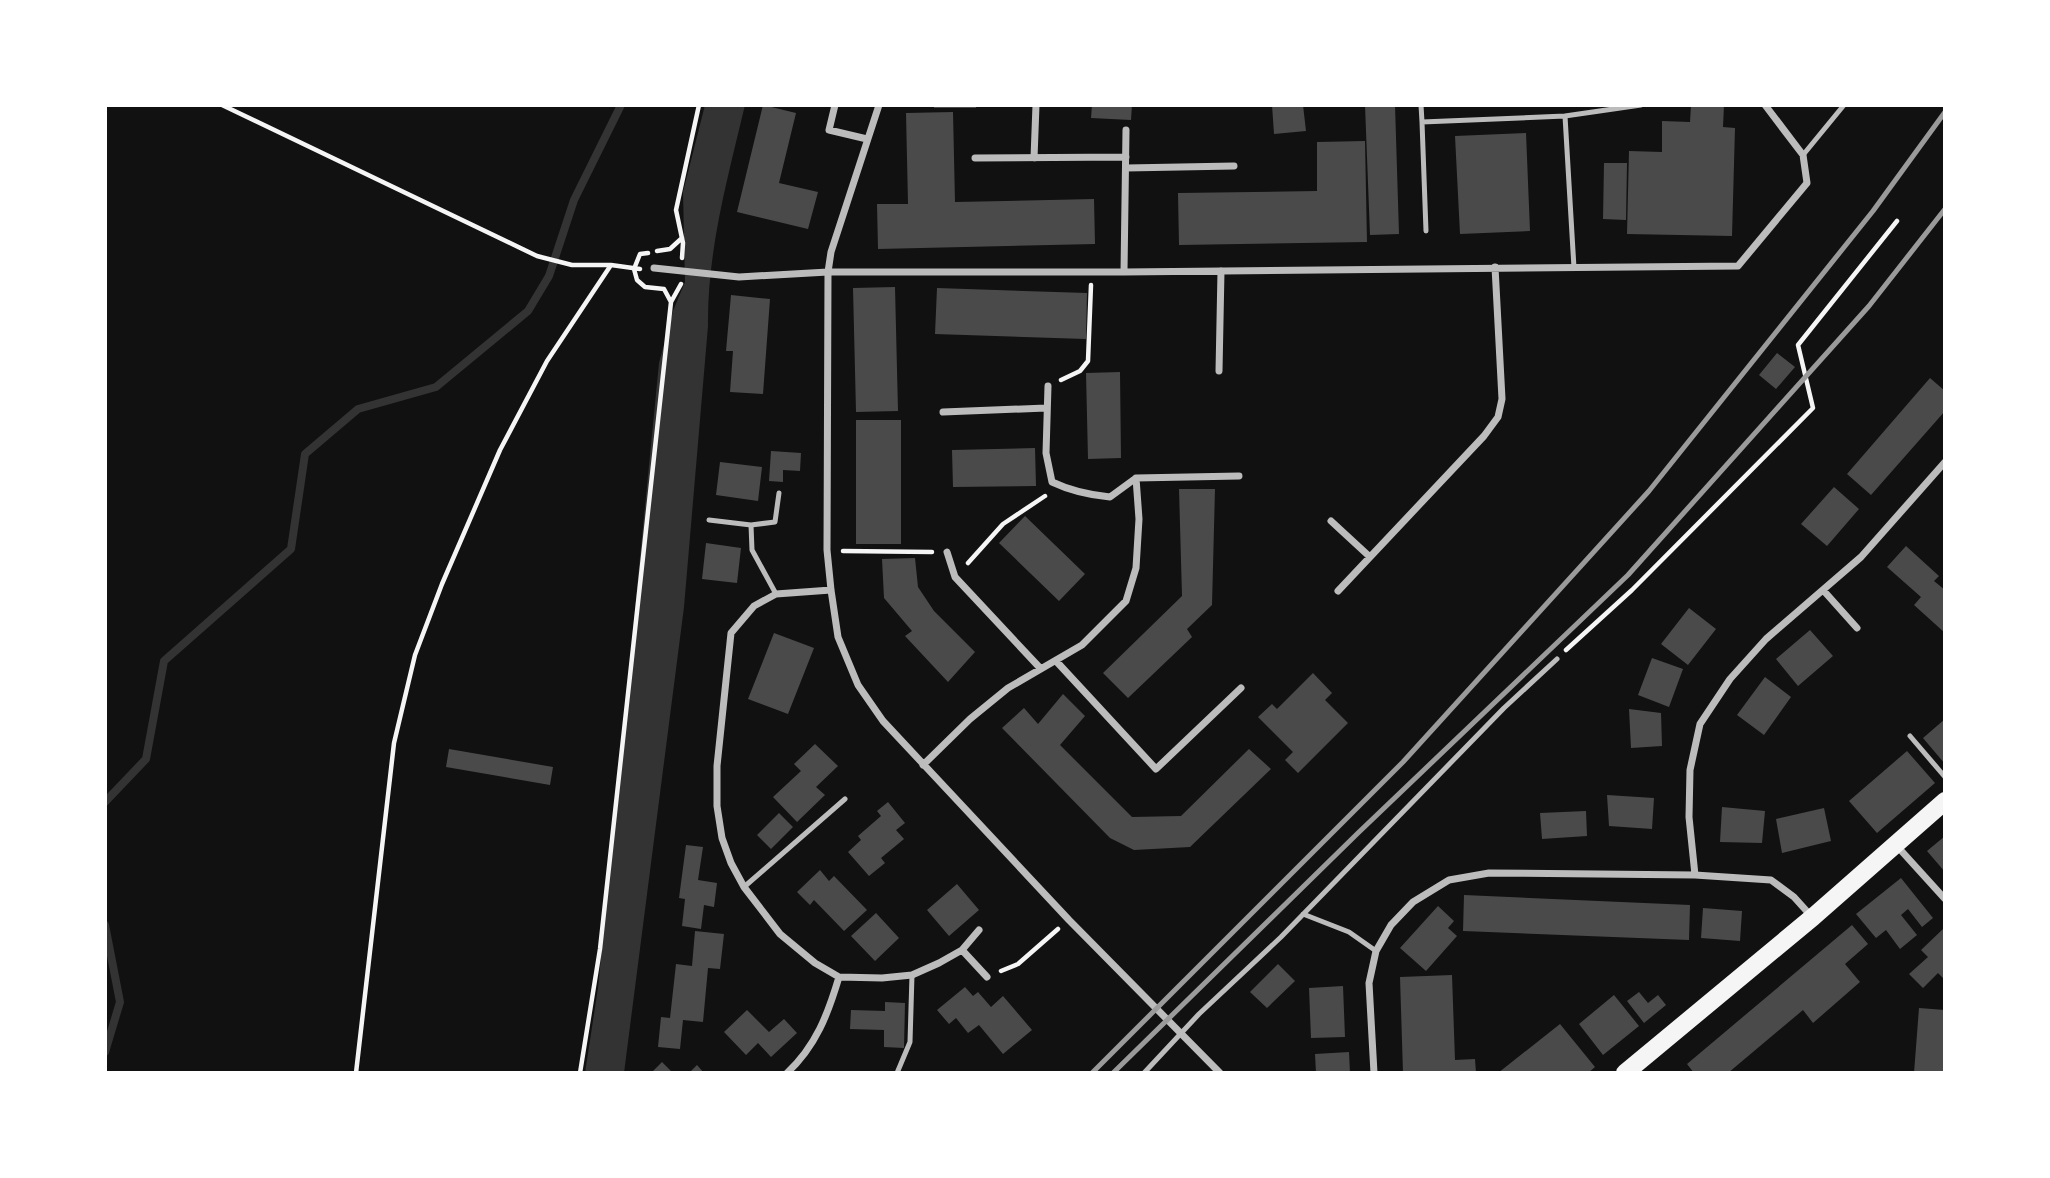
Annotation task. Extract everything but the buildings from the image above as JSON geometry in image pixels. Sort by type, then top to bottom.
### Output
[{"type":"main road","points":[[1625,1073],[1813,917],[1945,801]]},
{"type":"street","points":[[835,105],[829,130],[867,139]]},
{"type":"street","points":[[879,105],[831,252],[828,272],[827,550],[838,637],[858,685],[883,721],[1069,920],[1220,1073]]},
{"type":"street","points":[[1034,158],[1035,105]]},
{"type":"street","points":[[654,268],[739,277],[828,272],[1738,266],[1807,183],[1803,155],[1765,105]]},
{"type":"street","points":[[1124,272],[1126,130]]},
{"type":"street","points":[[975,159],[1126,156]]},
{"type":"street","points":[[1126,168],[1234,166]]},
{"type":"street","points":[[1338,591],[1489,430],[1498,417],[1502,399],[1494,267]]},
{"type":"street","points":[[1219,371],[1220,271]]},
{"type":"street","points":[[1048,386],[1046,453],[1052,482],[1092,496],[1110,497],[1136,478],[1239,476]]},
{"type":"street","points":[[943,412],[1046,408]]},
{"type":"street","points":[[1695,875],[1689,817],[1690,769],[1700,724],[1730,679],[1766,639],[1861,557],[1945,462]]},
{"type":"street","points":[[923,765],[998,695],[1082,645],[1126,601],[1136,568],[1139,519],[1136,478]]},
{"type":"street","points":[[1331,521],[1370,557]]},
{"type":"street","points":[[947,552],[955,576],[1041,669]]},
{"type":"street","points":[[831,590],[776,594],[754,606],[731,633],[717,766],[717,806],[722,838],[731,863],[744,887],[780,934],[815,963],[839,977],[882,978],[912,975],[962,950],[979,930]]},
{"type":"street","points":[[1823,590],[1857,628]]},
{"type":"street","points":[[1056,660],[1156,769],[1241,688]]},
{"type":"street","points":[[1895,844],[1945,899]]},
{"type":"street","points":[[1374,1073],[1369,983],[1376,951],[1391,925],[1413,902],[1449,880],[1489,873],[1695,875],[1771,880],[1794,897],[1813,917]]},
{"type":"street","points":[[962,950],[987,977]]},
{"type":"street","points":[[787,1073],[817,1037],[839,977]]},
{"type":"lane","points":[[1421,105],[1426,231]]},
{"type":"lane","points":[[1422,122],[1564,116],[1639,105]]},
{"type":"lane","points":[[1803,155],[1844,105]]},
{"type":"lane","points":[[1564,116],[1574,268]]},
{"type":"lane","points":[[709,520],[751,525],[775,523],[779,493]]},
{"type":"lane","points":[[751,525],[752,550],[776,594]]},
{"type":"lane","points":[[1144,1073],[1199,1014],[1303,914],[1504,708],[1557,659]]},
{"type":"lane","points":[[1910,736],[1945,777]]},
{"type":"lane","points":[[744,887],[845,799]]},
{"type":"lane","points":[[1303,914],[1349,932],[1376,951]]},
{"type":"lane","points":[[897,1073],[910,1042],[912,975]]},
{"type":"path","points":[[222,105],[537,256],[572,265],[654,268]]},
{"type":"path","points":[[682,265],[683,243],[676,210],[699,105]]},
{"type":"path","points":[[1557,659],[1632,590],[1813,408],[1798,345],[1897,221]]},
{"type":"path","points":[[356,1073],[394,743],[415,655],[442,584],[500,450],[547,361],[611,265]]},
{"type":"path","points":[[1048,386],[1080,371],[1088,361],[1091,270]]},
{"type":"path","points":[[580,1073],[600,948],[671,302],[681,287],[681,276]]},
{"type":"path","points":[[955,576],[1003,524],[1044,496],[1067,489]]},
{"type":"path","points":[[827,550],[947,552]]},
{"type":"path","points":[[1018,964],[1069,920]]},
{"type":"shaded area","points":[[705,105],[745,105],[720,214],[711,270],[684,607],[624,1073],[585,1073],[598,988],[659,363],[673,311],[685,282],[683,192]]},
{"type":"waterway","points":[[105,802],[146,759],[164,661],[291,549],[305,454],[358,409],[436,387],[528,311],[549,276],[574,200],[621,105]]},
{"type":"waterway","points":[[105,925],[120,1002],[105,1052]]},
{"type":"railway","points":[[1092,1073],[1403,762],[1649,491],[1873,211],[1945,112]]},
{"type":"railway","points":[[1113,1073],[1358,833],[1628,575],[1869,306],[1945,209]]}]
